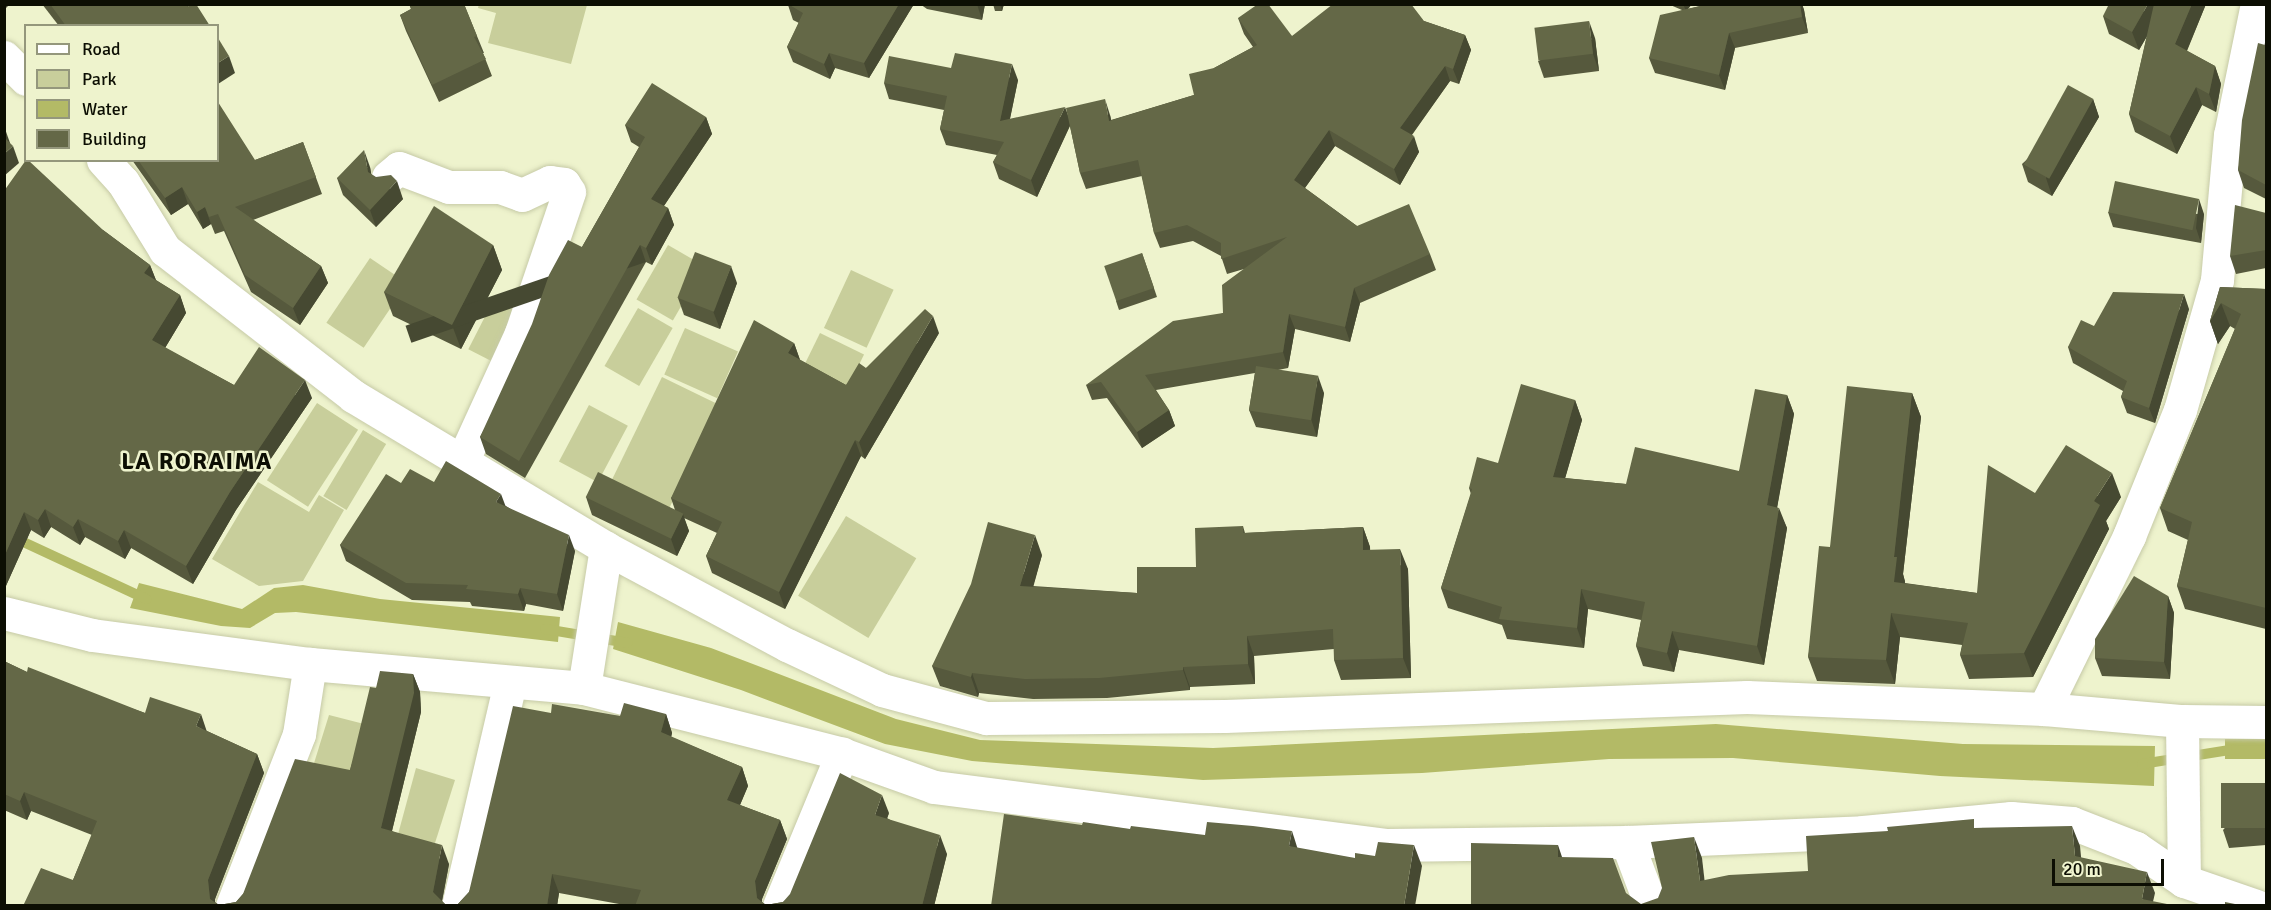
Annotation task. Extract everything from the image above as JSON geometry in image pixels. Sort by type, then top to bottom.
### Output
[{"type":"street","points":[[2044,709],[2129,536],[2180,410],[2217,280],[2230,135],[2257,4]]},
{"type":"street","points":[[4,57],[24,77]]},
{"type":"street","points":[[105,162],[123,182],[165,250],[353,396],[606,548],[787,645],[882,690],[986,718],[1225,716],[1747,697],[2044,709],[2182,722],[2266,722]]},
{"type":"street","points":[[388,177],[399,168],[450,187],[500,187],[522,195],[550,182],[564,184],[569,192],[521,333],[462,462]]},
{"type":"street","points":[[584,688],[606,548]]},
{"type":"street","points":[[4,613],[92,635],[310,664],[584,688],[842,754],[934,787],[1388,845],[1627,842],[1863,832],[2011,818],[2072,823],[2136,848],[2184,881],[2256,906]]},
{"type":"street","points":[[232,906],[299,734],[310,664]]},
{"type":"street","points":[[458,906],[510,683]]},
{"type":"street","points":[[2182,722],[2184,881]]},
{"type":"street","points":[[778,906],[842,754]]},
{"type":"street","points":[[1627,842],[1651,906]]},
{"type":"green space","points":[[479,4],[587,5],[571,64],[488,43],[496,13],[478,8]]},
{"type":"green space","points":[[668,245],[704,266],[673,321],[636,300]]},
{"type":"green space","points":[[370,258],[407,283],[364,348],[326,323]]},
{"type":"green space","points":[[851,270],[894,290],[867,348],[824,328]]},
{"type":"green space","points":[[496,295],[521,308],[493,362],[468,349]]},
{"type":"green space","points":[[638,308],[673,328],[639,386],[604,366]]},
{"type":"green space","points":[[685,328],[738,352],[717,398],[664,375]]},
{"type":"green space","points":[[820,333],[864,354],[846,391],[802,370]]},
{"type":"green space","points":[[662,377],[720,405],[666,515],[609,487]]},
{"type":"green space","points":[[317,403],[358,430],[308,507],[267,480]]},
{"type":"green space","points":[[589,405],[628,426],[598,482],[559,462]]},
{"type":"green space","points":[[363,430],[386,444],[346,510],[323,496]]},
{"type":"green space","points":[[258,482],[309,512],[319,495],[344,510],[303,581],[259,586],[212,559]]},
{"type":"green space","points":[[846,516],[916,558],[868,638],[798,596]]},
{"type":"green space","points":[[329,715],[368,725],[355,785],[310,776]]},
{"type":"green space","points":[[416,768],[455,780],[435,843],[397,838]]},
{"type":"water","points":[[139,583],[242,609],[274,588],[303,585],[380,599],[560,617],[558,642],[296,612],[275,613],[250,628],[221,626],[130,608]]},
{"type":"water","points":[[618,622],[711,648],[896,719],[980,740],[1213,748],[1716,724],[1963,744],[2155,746],[2154,786],[1940,776],[1733,758],[1609,759],[1422,773],[1203,780],[972,761],[885,744],[741,690],[613,649]]},
{"type":"water","points":[[2225,739],[2266,739],[2266,759],[2225,759]]},
{"type":"building","points":[[50,4],[186,4],[188,7],[196,4],[209,24],[65,24]]},
{"type":"building","points":[[410,4],[464,4],[477,36],[474,37],[486,59],[432,85],[400,15],[411,9]]},
{"type":"building","points":[[788,4],[899,4],[864,63],[829,53],[824,64],[787,47],[803,13]]},
{"type":"building","points":[[1258,4],[1268,4],[1292,36],[1333,4],[1411,4],[1424,21],[1465,35],[1453,69],[1445,66],[1400,128],[1414,136],[1394,169],[1329,130],[1294,180],[1357,226],[1409,204],[1430,254],[1354,288],[1345,327],[1289,314],[1283,352],[1145,375],[1169,410],[1137,432],[1101,382],[1086,385],[1173,321],[1223,313],[1222,285],[1287,237],[1221,259],[1221,243],[1187,225],[1154,233],[1138,160],[1080,173],[1066,108],[1105,99],[1109,121],[1194,95],[1189,74],[1214,68],[1257,45],[1238,18]]},
{"type":"building","points":[[1709,4],[1800,4],[1802,17],[1729,33],[1719,75],[1649,58],[1660,15]]},
{"type":"building","points":[[2109,4],[2148,4],[2132,32],[2103,16]]},
{"type":"building","points":[[2154,4],[2192,4],[2175,44],[2215,66],[2209,94],[2196,87],[2170,136],[2129,114]]},
{"type":"building","points":[[1589,21],[1593,54],[1538,60],[1534,28]]},
{"type":"building","points":[[2266,38],[2266,185],[2238,170],[2242,120],[2258,43],[2265,45]]},
{"type":"building","points":[[219,40],[229,56],[219,62]]},
{"type":"building","points":[[955,53],[1012,64],[1000,121],[1065,107],[1031,180],[993,162],[1004,142],[940,129],[947,96],[884,83],[889,56],[951,68]]},
{"type":"building","points":[[652,83],[706,117],[651,199],[668,208],[646,248],[640,245],[519,461],[480,437],[532,324],[549,275],[568,240],[582,247],[645,137],[625,125]]},
{"type":"building","points":[[2068,85],[2093,99],[2049,179],[2024,165]]},
{"type":"building","points":[[219,104],[255,160],[303,142],[316,177],[235,207],[321,266],[293,308],[245,275],[218,214],[209,217],[205,207],[197,212],[182,187],[165,198],[139,162],[219,162]]},
{"type":"building","points":[[4,137],[13,146],[4,154]]},
{"type":"building","points":[[364,150],[368,172],[376,177],[391,175],[397,181],[370,210],[337,178]]},
{"type":"building","points":[[25,162],[30,162],[103,230],[150,265],[144,273],[180,295],[152,340],[234,385],[259,347],[305,380],[230,492],[186,566],[124,530],[118,541],[78,519],[73,527],[45,509],[38,520],[24,512],[4,557],[4,191]]},
{"type":"building","points":[[2115,181],[2199,199],[2192,230],[2108,212]]},
{"type":"building","points":[[2235,205],[2266,213],[2266,250],[2230,256]]},
{"type":"building","points":[[434,206],[493,245],[452,325],[384,292]]},
{"type":"building","points":[[695,252],[731,266],[714,312],[677,298]]},
{"type":"building","points":[[1142,253],[1154,288],[1116,301],[1104,266]]},
{"type":"building","points":[[2220,287],[2266,289],[2266,608],[2177,586],[2192,522],[2160,508],[2241,314],[2221,303],[2210,321]]},
{"type":"building","points":[[2113,292],[2184,294],[2149,408],[2121,397],[2127,381],[2068,347],[2081,320],[2094,326]]},
{"type":"building","points":[[925,309],[933,316],[859,442],[855,440],[779,592],[706,556],[722,522],[671,498],[754,320],[794,343],[788,353],[846,385],[859,363],[866,368]]},
{"type":"building","points":[[1256,366],[1318,376],[1311,420],[1249,410]]},
{"type":"building","points":[[1521,384],[1575,400],[1553,477],[1626,484],[1635,447],[1739,471],[1755,389],[1787,395],[1767,505],[1779,508],[1757,646],[1672,631],[1667,653],[1636,646],[1645,602],[1581,589],[1577,628],[1499,619],[1502,607],[1441,588],[1472,489],[1469,488],[1477,457],[1498,463]]},
{"type":"building","points":[[1847,386],[1912,393],[1894,557],[1897,557],[1894,582],[1977,593],[1988,465],[2035,493],[2066,445],[2112,473],[2094,501],[2100,505],[2024,653],[1960,655],[1968,623],[1891,613],[1886,660],[1808,657],[1819,546],[1830,547]]},
{"type":"building","points":[[446,461],[501,494],[496,502],[569,535],[557,594],[520,588],[518,594],[466,589],[468,585],[406,583],[340,545],[386,474],[401,483],[410,469],[434,482]]},
{"type":"building","points":[[598,472],[683,514],[671,539],[586,497]]},
{"type":"building","points":[[988,522],[1035,535],[1020,586],[1137,593],[1137,567],[1196,567],[1195,528],[1243,526],[1243,533],[1363,527],[1363,550],[1400,549],[1403,658],[1334,660],[1333,629],[1247,636],[1248,664],[1183,667],[1183,670],[1099,678],[1025,679],[972,673],[971,677],[932,666],[971,584]]},
{"type":"building","points":[[2134,576],[2168,596],[2164,662],[2095,658],[2095,639]]},
{"type":"building","points":[[4,661],[27,672],[28,667],[145,713],[150,697],[201,714],[196,726],[257,754],[208,880],[210,899],[219,905],[236,902],[243,894],[295,759],[350,770],[370,687],[376,688],[380,671],[413,674],[414,693],[381,828],[442,845],[433,892],[446,905],[457,905],[469,892],[513,706],[551,713],[552,704],[620,716],[624,703],[666,714],[661,732],[742,767],[727,800],[780,820],[755,881],[757,898],[766,905],[783,902],[790,894],[840,773],[882,795],[875,815],[940,835],[922,906],[635,906],[641,890],[552,874],[547,906],[23,906],[41,868],[73,880],[97,821],[24,792],[20,801],[4,794]]},
{"type":"building","points":[[2221,783],[2266,783],[2266,828],[2221,828]]},
{"type":"building","points":[[1004,814],[1082,825],[1083,822],[1130,829],[1131,826],[1205,835],[1207,822],[1253,826],[1292,831],[1289,846],[1355,858],[1355,853],[1375,856],[1378,842],[1414,845],[1404,906],[991,906]]},
{"type":"building","points":[[1974,819],[1974,828],[2072,826],[2075,856],[2147,872],[2142,899],[2177,906],[1471,906],[1471,843],[1558,845],[1558,857],[1613,858],[1626,893],[1641,904],[1658,898],[1662,888],[1651,842],[1694,837],[1700,881],[1729,875],[1808,871],[1806,836],[1888,831],[1887,827]]},
{"type":"building","points":[[2225,902],[2245,906],[2225,906]]},
{"type":"waterway","points":[[4,533],[146,599]]},
{"type":"waterway","points":[[545,629],[628,643]]},
{"type":"waterway","points":[[2142,764],[2236,749],[2266,749]]},
{"type":"district","name":"LA RORAIMA","points":[[197,462]]}]
